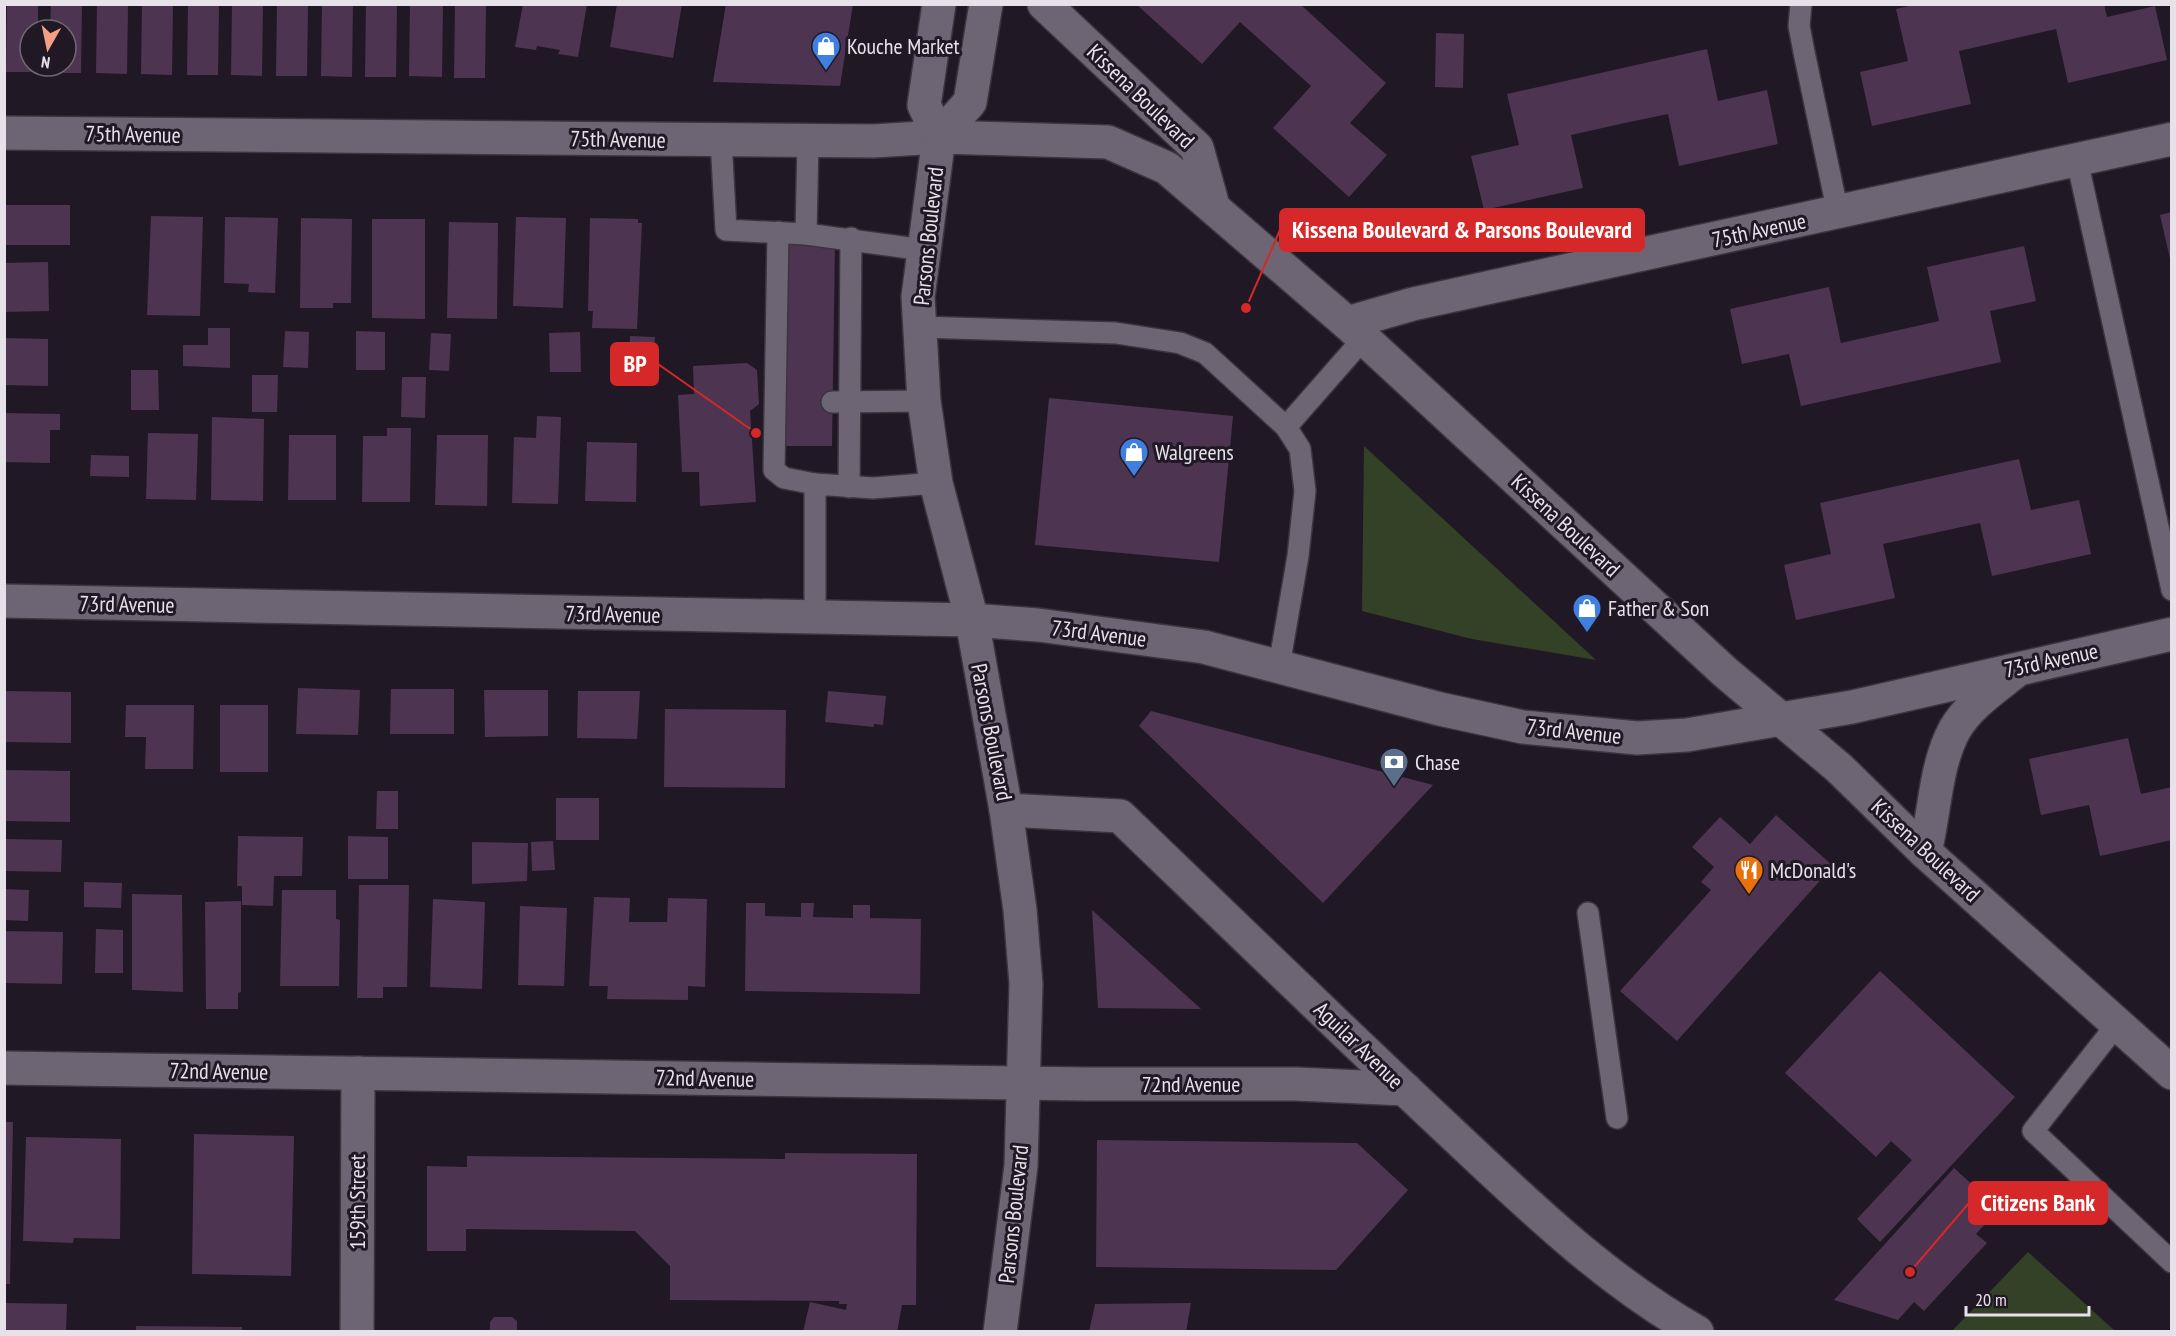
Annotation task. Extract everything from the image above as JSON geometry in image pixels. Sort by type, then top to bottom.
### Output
[{"type":"street","name":"Parsons Boulevard","points":[[939,4],[924,105],[939,137],[918,297],[924,401],[936,483],[972,620],[1006,810],[1023,953],[1025,1083],[1021,1166],[1000,1332]]},
{"type":"street","name":"Parsons Boulevard","points":[[939,137],[970,102],[986,4]]},
{"type":"street","name":"Kissena Boulevard","points":[[1044,4],[1197,148],[1213,206],[1356,330],[1725,672],[1784,719],[1925,852],[2172,1073]]},
{"type":"street","name":"75th Avenue","points":[[4,133],[808,141],[873,141],[939,137],[1108,142],[1167,168],[1213,206]]},
{"type":"street","name":"75th Avenue","points":[[1356,330],[1413,304],[2172,139]]},
{"type":"street","name":"73rd Avenue","points":[[4,601],[972,620],[1204,647],[1440,709],[1523,727],[1637,738],[1687,735],[1852,707],[2172,634]]},
{"type":"street","points":[[1925,852],[1942,764],[1956,728],[1990,692],[2022,667]]},
{"type":"street","name":"Aguilar Avenue","points":[[1006,810],[1120,816],[1405,1089],[1550,1222],[1611,1274],[1697,1332]]},
{"type":"street","name":"72nd Avenue","points":[[4,1068],[1025,1083],[1296,1084],[1405,1089]]},
{"type":"street","name":"159th Street","points":[[357,1332],[358,1073]]},
{"type":"lane","points":[[1797,5],[1804,52],[1838,213]]},
{"type":"lane","points":[[721,140],[726,230],[851,238],[924,250]]},
{"type":"lane","points":[[806,234],[808,141]]},
{"type":"lane","points":[[2077,160],[2172,590]]},
{"type":"lane","points":[[778,232],[782,342],[774,470],[784,478],[849,487],[873,488],[936,483]]},
{"type":"lane","points":[[849,487],[841,403],[842,297],[851,238]]},
{"type":"lane","points":[[919,327],[1116,333],[1180,343],[1205,353],[1286,427],[1300,450],[1305,491],[1298,556],[1279,666]]},
{"type":"lane","points":[[1286,427],[1356,330]]},
{"type":"lane","points":[[841,403],[924,401]]},
{"type":"lane","points":[[815,484],[815,618]]},
{"type":"lane","points":[[1588,913],[1617,1118]]},
{"type":"lane","points":[[2118,1023],[2033,1131],[2172,1262]]},
{"type":"green space","points":[[1364,446],[1596,660],[1472,639],[1362,611]]},
{"type":"green space","points":[[2028,1252],[2115,1331],[1952,1331]]},
{"type":"building","points":[[7,4],[38,4],[38,18],[18,18],[18,72],[6,72]]},
{"type":"building","points":[[51,4],[82,4],[81,73],[78,73],[78,18],[50,18]]},
{"type":"building","points":[[97,4],[128,4],[127,74],[96,73]]},
{"type":"building","points":[[142,4],[173,4],[172,75],[141,74]]},
{"type":"building","points":[[188,4],[219,4],[218,75],[187,75]]},
{"type":"building","points":[[232,4],[263,4],[262,76],[231,75]]},
{"type":"building","points":[[277,4],[308,4],[307,76],[276,76]]},
{"type":"building","points":[[322,4],[353,4],[352,77],[321,76]]},
{"type":"building","points":[[366,4],[397,4],[396,77],[365,77]]},
{"type":"building","points":[[410,4],[443,4],[442,77],[409,76]]},
{"type":"building","points":[[455,4],[486,4],[485,78],[454,78]]},
{"type":"building","points":[[523,4],[587,4],[578,57],[558,54],[560,50],[537,46],[536,50],[515,47]]},
{"type":"building","points":[[617,4],[682,4],[673,58],[610,47]]},
{"type":"building","points":[[726,4],[853,4],[840,86],[713,82]]},
{"type":"building","points":[[1136,4],[1300,4],[1386,83],[1350,123],[1387,155],[1349,197],[1273,128],[1311,86],[1240,22],[1202,64]]},
{"type":"building","points":[[1917,4],[2104,4],[2107,17],[2155,6],[2167,60],[2068,83],[2056,29],[1959,51],[1971,104],[1872,126],[1860,72],[1908,61],[1896,9]]},
{"type":"building","points":[[1436,33],[1464,34],[1463,88],[1435,87]]},
{"type":"building","points":[[1707,49],[1718,101],[1767,90],[1778,144],[1679,166],[1668,114],[1571,135],[1583,188],[1484,210],[1471,156],[1519,145],[1507,94]]},
{"type":"building","points":[[4,205],[70,205],[70,245],[4,245]]},
{"type":"building","points":[[2172,212],[2172,262],[2171,263],[2160,215]]},
{"type":"building","points":[[151,216],[203,217],[200,316],[147,315]]},
{"type":"building","points":[[225,217],[278,218],[275,293],[248,292],[249,284],[224,283]]},
{"type":"building","points":[[516,217],[566,218],[563,308],[513,306]]},
{"type":"building","points":[[301,218],[352,219],[351,303],[333,303],[333,308],[300,308]]},
{"type":"building","points":[[590,218],[638,219],[638,223],[642,223],[637,329],[592,328],[593,311],[588,311]]},
{"type":"building","points":[[372,219],[425,219],[425,319],[372,318]]},
{"type":"building","points":[[449,222],[498,223],[497,319],[447,318]]},
{"type":"building","points":[[789,245],[835,245],[832,446],[785,446]]},
{"type":"building","points":[[2024,246],[2036,301],[1990,311],[2001,362],[1801,406],[1789,354],[1742,364],[1730,309],[1829,287],[1841,343],[1939,321],[1927,267]]},
{"type":"building","points":[[48,262],[49,311],[4,312],[4,263]]},
{"type":"building","points":[[208,328],[230,328],[230,368],[183,366],[183,345],[208,345]]},
{"type":"building","points":[[285,331],[309,332],[308,368],[283,367]]},
{"type":"building","points":[[356,331],[385,332],[385,370],[356,370]]},
{"type":"building","points":[[580,332],[581,372],[550,372],[549,333]]},
{"type":"building","points":[[431,333],[451,334],[449,371],[429,370]]},
{"type":"building","points":[[630,336],[655,337],[653,375],[629,374]]},
{"type":"building","points":[[4,338],[48,339],[48,386],[4,385]]},
{"type":"building","points":[[747,363],[757,370],[759,404],[750,411],[756,502],[700,506],[699,472],[682,472],[678,395],[694,394],[693,366]]},
{"type":"building","points":[[131,370],[158,370],[159,410],[131,410]]},
{"type":"building","points":[[252,375],[278,375],[277,412],[252,412]]},
{"type":"building","points":[[402,377],[426,377],[425,418],[401,417]]},
{"type":"building","name":"Walgreens","points":[[1049,398],[1233,416],[1219,562],[1035,545]]},
{"type":"building","points":[[4,413],[60,414],[60,430],[50,430],[50,463],[4,462]]},
{"type":"building","points":[[537,416],[561,417],[558,504],[512,503],[514,437],[536,438]]},
{"type":"building","points":[[212,417],[264,419],[263,501],[211,500]]},
{"type":"building","points":[[387,428],[411,428],[410,502],[362,502],[363,436],[387,436]]},
{"type":"building","points":[[148,433],[198,434],[196,500],[146,499]]},
{"type":"building","points":[[289,435],[336,435],[336,500],[288,500]]},
{"type":"building","points":[[437,435],[488,435],[487,506],[435,505]]},
{"type":"building","points":[[587,442],[637,443],[636,502],[585,501]]},
{"type":"building","points":[[91,455],[129,456],[129,477],[90,476]]},
{"type":"building","points":[[2019,459],[2031,510],[2079,500],[2091,554],[1992,576],[1980,523],[1883,544],[1895,598],[1796,620],[1784,565],[1831,554],[1820,503]]},
{"type":"building","points":[[298,688],[360,690],[358,735],[296,734]]},
{"type":"building","points":[[391,689],[454,689],[454,734],[390,734]]},
{"type":"building","points":[[484,690],[548,690],[548,736],[485,737]]},
{"type":"building","points":[[4,691],[71,692],[71,743],[4,742]]},
{"type":"building","points":[[578,691],[640,691],[637,739],[577,738]]},
{"type":"building","points":[[828,691],[886,696],[883,725],[874,724],[874,727],[825,722]]},
{"type":"building","points":[[126,705],[194,705],[193,769],[145,769],[146,737],[125,737]]},
{"type":"building","points":[[220,705],[268,705],[268,772],[220,772]]},
{"type":"building","points":[[665,709],[786,710],[785,788],[664,787]]},
{"type":"building","points":[[1151,711],[1433,785],[1323,903],[1139,726]]},
{"type":"building","points":[[2128,738],[2141,794],[2172,787],[2172,840],[2100,856],[2089,805],[2041,815],[2029,759]]},
{"type":"building","points":[[4,770],[70,771],[70,822],[4,821]]},
{"type":"building","points":[[377,791],[398,791],[398,829],[376,829]]},
{"type":"building","points":[[556,798],[599,798],[599,840],[556,840]]},
{"type":"building","points":[[1776,815],[1833,866],[1677,1041],[1620,991],[1711,890],[1701,882],[1714,867],[1692,847],[1720,817],[1750,844]]},
{"type":"building","points":[[238,836],[303,837],[302,876],[274,876],[273,906],[242,905],[242,886],[237,886]]},
{"type":"building","points":[[348,836],[388,837],[388,879],[348,879]]},
{"type":"building","points":[[4,839],[62,840],[61,872],[4,871]]},
{"type":"building","points":[[553,841],[555,870],[532,871],[531,842]]},
{"type":"building","points":[[472,842],[528,843],[527,881],[472,884]]},
{"type":"building","points":[[84,882],[122,883],[121,908],[84,907]]},
{"type":"building","points":[[359,885],[409,885],[407,987],[383,987],[383,998],[357,998]]},
{"type":"building","points":[[4,889],[29,890],[28,921],[4,920]]},
{"type":"building","points":[[282,890],[336,890],[336,919],[340,920],[339,986],[280,986]]},
{"type":"building","points":[[132,894],[182,895],[183,992],[132,990]]},
{"type":"building","points":[[594,897],[630,898],[629,922],[667,922],[668,898],[707,899],[705,987],[688,986],[688,1000],[607,999],[608,986],[589,986]]},
{"type":"building","points":[[433,899],[485,902],[482,989],[430,987]]},
{"type":"building","points":[[241,901],[241,992],[238,993],[238,1009],[206,1009],[205,902]]},
{"type":"building","points":[[746,903],[765,903],[765,916],[801,917],[801,903],[814,903],[813,917],[853,918],[853,905],[870,905],[870,918],[921,919],[920,994],[745,991]]},
{"type":"building","points":[[520,906],[567,908],[564,986],[518,985]]},
{"type":"building","points":[[1092,910],[1201,1009],[1098,1008]]},
{"type":"building","points":[[96,929],[123,930],[123,973],[95,973]]},
{"type":"building","points":[[4,931],[63,932],[62,984],[4,983]]},
{"type":"building","points":[[1880,971],[2015,1097],[1880,1242],[1857,1219],[1912,1160],[1891,1141],[1876,1157],[1785,1073]]},
{"type":"building","points":[[4,1122],[13,1122],[10,1284],[4,1284]]},
{"type":"building","points":[[194,1134],[294,1136],[291,1276],[192,1274]]},
{"type":"building","points":[[26,1137],[121,1139],[120,1239],[74,1238],[73,1243],[23,1241]]},
{"type":"building","points":[[1097,1140],[1357,1143],[1408,1190],[1336,1270],[1096,1267]]},
{"type":"building","points":[[785,1153],[917,1154],[916,1305],[902,1305],[897,1332],[803,1332],[810,1302],[846,1310],[847,1304],[839,1304],[839,1301],[670,1300],[670,1266],[635,1231],[466,1229],[466,1251],[427,1251],[427,1166],[467,1167],[467,1156],[785,1159]]},
{"type":"building","points":[[1954,1168],[1999,1209],[1976,1234],[1987,1243],[1924,1311],[1914,1302],[1898,1320],[1834,1300]]},
{"type":"building","points":[[4,1303],[67,1304],[66,1332],[4,1332]]},
{"type":"building","points":[[1191,1303],[1186,1332],[1089,1332],[1095,1304]]},
{"type":"building","points":[[494,1317],[512,1317],[517,1321],[517,1332],[490,1332],[490,1322]]},
{"type":"building","points":[[136,1326],[242,1327],[242,1332],[136,1332]]},
{"type":"place","name":"Kouche Market","points":[[826,72]]},
{"type":"place","name":"Kissena Boulevard & Parsons Boulevard","points":[[1246,308]]},
{"type":"place","name":"BP","points":[[756,433]]},
{"type":"place","name":"Walgreens","points":[[1134,478]]},
{"type":"place","name":"Father & Son","points":[[1587,634]]},
{"type":"place","name":"Chase","points":[[1394,788]]},
{"type":"place","name":"McDonald's","points":[[1749,896]]},
{"type":"place","name":"Citizens Bank","points":[[1910,1272]]}]
